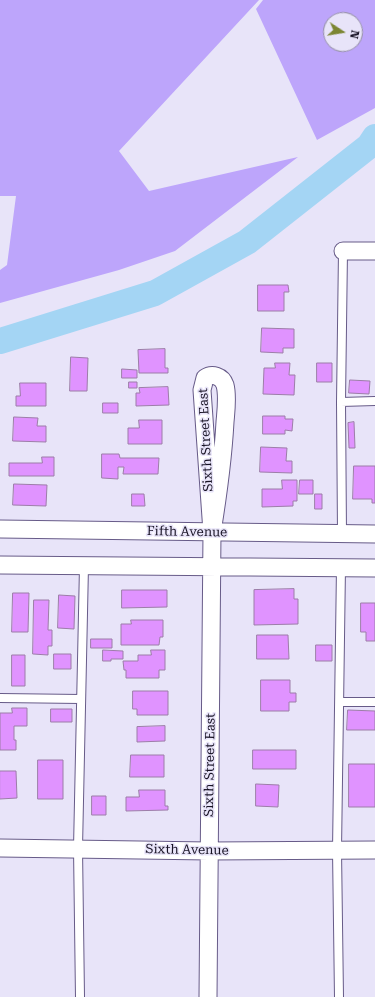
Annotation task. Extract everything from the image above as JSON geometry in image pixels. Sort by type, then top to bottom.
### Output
[{"type":"street","points":[[343,252],[375,252]]},
{"type":"street","name":"Sixth Street East","points":[[208,997],[208,851],[212,532],[202,384],[205,378],[211,376],[220,378],[223,381],[226,395],[222,461],[212,532]]},
{"type":"street","name":"Fifth Avenue","points":[[0,529],[375,534]]},
{"type":"street","points":[[0,565],[375,568]]},
{"type":"street","name":"Sixth Avenue","points":[[0,848],[208,851],[375,850]]},
{"type":"lane","points":[[342,534],[341,402],[343,252]]},
{"type":"lane","points":[[341,402],[375,402]]},
{"type":"lane","points":[[80,997],[78,848],[84,566]]},
{"type":"lane","points":[[339,997],[337,850],[341,567]]},
{"type":"lane","points":[[0,698],[82,699]]},
{"type":"lane","points":[[340,702],[375,702]]},
{"type":"shaded area","points":[[0,0],[259,0],[119,151],[149,191],[298,157],[175,251],[119,270],[0,303],[0,270],[7,265],[16,196],[0,196]]},
{"type":"shaded area","points":[[263,0],[375,0],[375,108],[317,140],[256,9]]},
{"type":"building","points":[[258,285],[288,285],[289,292],[284,292],[284,311],[258,311]]},
{"type":"building","points":[[262,328],[294,329],[294,348],[283,348],[283,353],[261,352]]},
{"type":"building","points":[[165,349],[165,368],[168,368],[168,373],[139,373],[138,350]]},
{"type":"building","points":[[71,357],[88,358],[87,391],[70,391]]},
{"type":"building","points":[[275,363],[290,363],[289,375],[295,375],[294,395],[263,394],[264,368],[275,368]]},
{"type":"building","points":[[317,363],[332,363],[332,382],[317,382]]},
{"type":"building","points":[[122,369],[137,370],[137,378],[122,378]]},
{"type":"building","points":[[350,380],[370,381],[369,394],[349,393]]},
{"type":"building","points":[[129,382],[137,382],[137,388],[129,388]]},
{"type":"building","points":[[20,383],[46,383],[46,406],[16,406],[16,396],[20,396]]},
{"type":"building","points":[[168,387],[169,405],[136,406],[136,393],[140,393],[139,388]]},
{"type":"building","points":[[103,403],[118,403],[118,413],[103,413]]},
{"type":"building","points":[[263,416],[285,416],[285,419],[293,419],[292,431],[285,430],[285,434],[263,434]]},
{"type":"building","points":[[14,417],[38,418],[37,426],[46,426],[46,442],[13,441]]},
{"type":"building","points":[[139,420],[162,420],[162,444],[128,444],[128,428],[139,428]]},
{"type":"building","points":[[354,422],[355,448],[349,448],[348,423]]},
{"type":"building","points":[[261,447],[287,448],[286,461],[292,461],[292,473],[260,472]]},
{"type":"building","points":[[102,454],[119,454],[120,458],[159,458],[158,474],[123,474],[124,467],[118,467],[118,479],[102,478]]},
{"type":"building","points":[[42,457],[54,457],[54,476],[9,476],[9,463],[42,463]]},
{"type":"building","points":[[354,466],[375,466],[375,503],[372,503],[372,499],[353,499]]},
{"type":"building","points":[[282,480],[297,480],[297,501],[293,501],[293,506],[262,507],[262,489],[282,489]]},
{"type":"building","points":[[300,480],[313,480],[313,494],[299,494]]},
{"type":"building","points":[[14,484],[47,485],[46,506],[13,505]]},
{"type":"building","points":[[132,494],[144,494],[145,506],[132,506]]},
{"type":"building","points":[[315,494],[322,494],[322,509],[315,509]]},
{"type":"building","points":[[294,589],[294,599],[298,599],[298,624],[254,625],[254,590]]},
{"type":"building","points":[[122,590],[167,590],[167,607],[122,608]]},
{"type":"building","points":[[13,593],[29,593],[28,632],[12,632]]},
{"type":"building","points":[[59,595],[75,596],[74,629],[58,628]]},
{"type":"building","points":[[34,600],[49,600],[48,630],[52,630],[52,646],[48,646],[48,655],[33,654]]},
{"type":"building","points":[[361,603],[375,603],[375,641],[366,641],[366,632],[361,632]]},
{"type":"building","points":[[131,620],[163,620],[163,637],[160,637],[159,645],[121,645],[121,624],[131,624]]},
{"type":"building","points":[[257,635],[288,635],[289,659],[257,659]]},
{"type":"building","points":[[91,639],[112,639],[112,648],[91,648]]},
{"type":"building","points":[[316,645],[332,645],[332,661],[316,661]]},
{"type":"building","points":[[103,650],[123,651],[123,659],[103,661]]},
{"type":"building","points":[[151,650],[165,650],[165,670],[159,670],[159,678],[126,678],[126,670],[124,670],[123,661],[138,661],[138,655],[151,655]]},
{"type":"building","points":[[54,654],[71,654],[71,669],[54,669]]},
{"type":"building","points":[[12,655],[25,655],[25,686],[12,686]]},
{"type":"building","points":[[261,680],[290,680],[290,693],[296,693],[296,702],[289,702],[289,711],[261,711]]},
{"type":"building","points":[[133,691],[168,691],[168,715],[137,715],[137,709],[133,709]]},
{"type":"building","points":[[12,708],[27,708],[27,726],[14,726],[16,750],[0,750],[0,713],[12,713]]},
{"type":"building","points":[[51,709],[72,709],[72,722],[51,722]]},
{"type":"building","points":[[348,710],[375,711],[375,730],[347,730]]},
{"type":"building","points":[[165,726],[165,741],[137,742],[137,727]]},
{"type":"building","points":[[253,750],[296,750],[296,769],[253,769]]},
{"type":"building","points":[[131,755],[164,755],[164,777],[130,777]]},
{"type":"building","points":[[38,760],[63,760],[63,799],[38,799]]},
{"type":"building","points":[[349,764],[375,764],[375,807],[349,807]]},
{"type":"building","points":[[0,771],[16,771],[17,798],[0,799]]},
{"type":"building","points":[[256,784],[279,785],[278,807],[256,806]]},
{"type":"building","points":[[139,790],[165,790],[165,806],[168,806],[168,810],[126,811],[126,797],[139,797]]},
{"type":"building","points":[[92,796],[106,796],[106,815],[92,815]]},
{"type":"waterway","points":[[0,341],[155,293],[247,242],[369,146],[375,137]]}]
